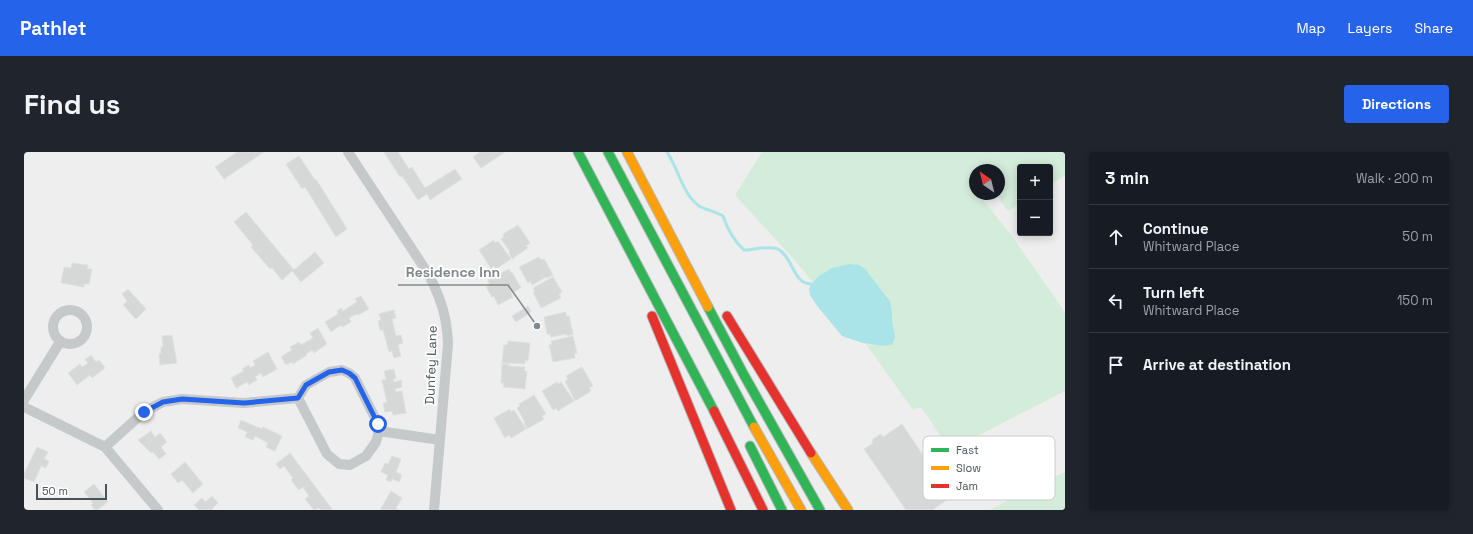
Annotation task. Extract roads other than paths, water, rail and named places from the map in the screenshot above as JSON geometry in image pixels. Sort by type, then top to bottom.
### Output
[{"type":"highway","points":[[578,152],[714,412],[763,510]]},
{"type":"highway","points":[[608,152],[737,396],[801,510]]},
{"type":"highway","points":[[627,152],[744,375],[820,510]]},
{"type":"highway","points":[[664,222],[689,251]]},
{"type":"highway","points":[[644,277],[647,296],[654,319],[731,510]]},
{"type":"highway","points":[[724,311],[794,426],[848,510]]},
{"type":"highway","points":[[747,439],[782,510]]},
{"type":"street","name":"Dunfey Lane","points":[[348,152],[429,275],[438,294],[446,320],[448,344],[434,510]]},
{"type":"street","points":[[60,342],[25,408],[105,447],[158,510]]},
{"type":"street","points":[[342,370],[355,378],[378,424],[379,431],[376,442],[366,456],[350,465],[339,464],[327,454],[298,398],[306,385],[329,372],[342,370]]},
{"type":"street","points":[[105,447],[144,412],[163,402],[182,399],[244,403],[298,398]]},
{"type":"street","points":[[379,431],[440,440]]},
{"type":"water","points":[[849,264],[859,265],[865,269],[890,301],[895,336],[891,345],[883,346],[863,343],[842,336],[810,295],[809,289],[811,284],[819,276],[832,268]]},
{"type":"waterway","points":[[667,152],[693,201],[699,206],[723,216],[731,234],[744,250],[766,248],[778,249],[787,258],[800,280],[811,284]]},
{"type":"place","name":"Residence Inn","points":[[537,326]]}]
